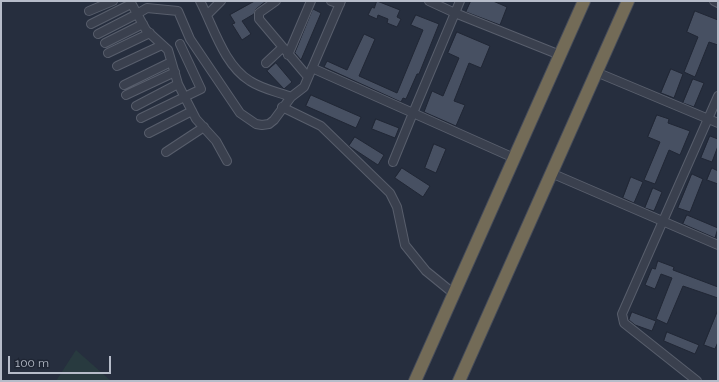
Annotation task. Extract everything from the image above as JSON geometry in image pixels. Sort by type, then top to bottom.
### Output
[{"type":"highway","points":[[415,381],[584,1]]},
{"type":"highway","points":[[459,381],[628,1]]},
{"type":"street","points":[[89,11],[113,1]]},
{"type":"street","points":[[200,1],[227,56],[240,74],[252,82],[291,97]]},
{"type":"street","points":[[207,15],[220,1]]},
{"type":"street","points":[[276,1],[259,13],[258,16],[282,48],[308,77]]},
{"type":"street","points":[[288,55],[312,1]]},
{"type":"street","points":[[98,34],[146,8],[178,11],[190,39],[244,117],[256,124],[262,125],[269,124],[291,97],[304,87],[341,3],[331,1]]},
{"type":"street","points":[[429,1],[560,55]]},
{"type":"street","points":[[393,162],[460,1]]},
{"type":"street","points":[[714,1],[718,3]]},
{"type":"street","points":[[92,24],[130,2],[143,24],[165,47],[178,84],[192,111],[216,141],[227,161]]},
{"type":"street","points":[[105,43],[143,24]]},
{"type":"street","points":[[108,53],[150,33]]},
{"type":"street","points":[[117,66],[165,47],[180,44],[190,39]]},
{"type":"street","points":[[141,118],[201,89],[180,44]]},
{"type":"street","points":[[266,63],[282,48]]},
{"type":"street","points":[[124,85],[171,62]]},
{"type":"street","points":[[312,68],[514,158]]},
{"type":"street","points":[[126,95],[175,72]]},
{"type":"street","points":[[596,72],[718,123]]},
{"type":"street","points":[[136,106],[178,84]]},
{"type":"street","points":[[697,381],[624,323],[622,314],[718,96]]},
{"type":"street","points":[[282,107],[321,126],[390,193],[397,207],[405,245],[426,271],[453,293]]},
{"type":"street","points":[[149,133],[192,111]]},
{"type":"street","points":[[166,152],[204,127]]},
{"type":"street","points":[[551,173],[718,245]]},
{"type":"shaded area","points":[[76,350],[111,381],[56,381]]},
{"type":"building","points":[[255,1],[266,1],[256,9],[254,14],[242,21],[251,34],[242,40],[232,24],[235,23],[230,15]]},
{"type":"building","points":[[377,1],[400,10],[397,17],[401,19],[397,27],[387,23],[388,19],[378,15],[377,19],[368,15],[372,7],[374,8]]},
{"type":"building","points":[[471,1],[493,1],[507,7],[500,25],[466,12]]},
{"type":"building","points":[[313,9],[321,13],[301,60],[295,53]]},
{"type":"building","points":[[695,11],[718,20],[718,45],[709,42],[695,77],[684,72],[698,37],[687,32]]},
{"type":"building","points":[[416,15],[439,24],[419,74],[417,74],[406,99],[403,98],[401,102],[324,67],[327,61],[347,70],[364,34],[375,39],[359,76],[397,93],[423,30],[411,25]]},
{"type":"building","points":[[457,32],[490,46],[481,68],[469,63],[454,101],[465,105],[456,126],[424,112],[432,91],[443,96],[459,58],[448,53]]},
{"type":"building","points":[[276,63],[292,82],[284,89],[267,71]]},
{"type":"building","points":[[671,69],[683,74],[674,98],[661,93]]},
{"type":"building","points":[[693,79],[704,83],[694,107],[683,103]]},
{"type":"building","points":[[311,95],[361,117],[356,128],[306,106]]},
{"type":"building","points":[[657,115],[669,119],[668,123],[690,131],[680,155],[669,150],[655,184],[644,180],[660,142],[648,137]]},
{"type":"building","points":[[376,119],[399,128],[395,138],[372,129]]},
{"type":"building","points":[[710,136],[718,139],[718,146],[712,162],[701,158]]},
{"type":"building","points":[[355,137],[384,155],[378,165],[349,146]]},
{"type":"building","points":[[434,144],[446,149],[436,173],[425,168]]},
{"type":"building","points":[[402,168],[430,186],[423,197],[395,178]]},
{"type":"building","points":[[712,168],[718,171],[718,184],[707,180]]},
{"type":"building","points":[[692,174],[703,179],[690,212],[678,208]]},
{"type":"building","points":[[631,177],[643,182],[634,203],[623,198]]},
{"type":"building","points":[[653,188],[662,192],[654,211],[645,208]]},
{"type":"building","points":[[687,215],[718,228],[715,238],[683,224]]},
{"type":"building","points":[[658,261],[674,267],[673,270],[718,287],[718,298],[683,286],[667,324],[656,319],[672,278],[661,274],[655,289],[645,285],[652,268],[655,269]]},
{"type":"building","points":[[718,310],[718,342],[715,349],[704,345]]},
{"type":"building","points":[[632,312],[656,321],[652,331],[635,325],[629,320]]},
{"type":"building","points":[[667,332],[699,345],[695,354],[664,341]]}]
